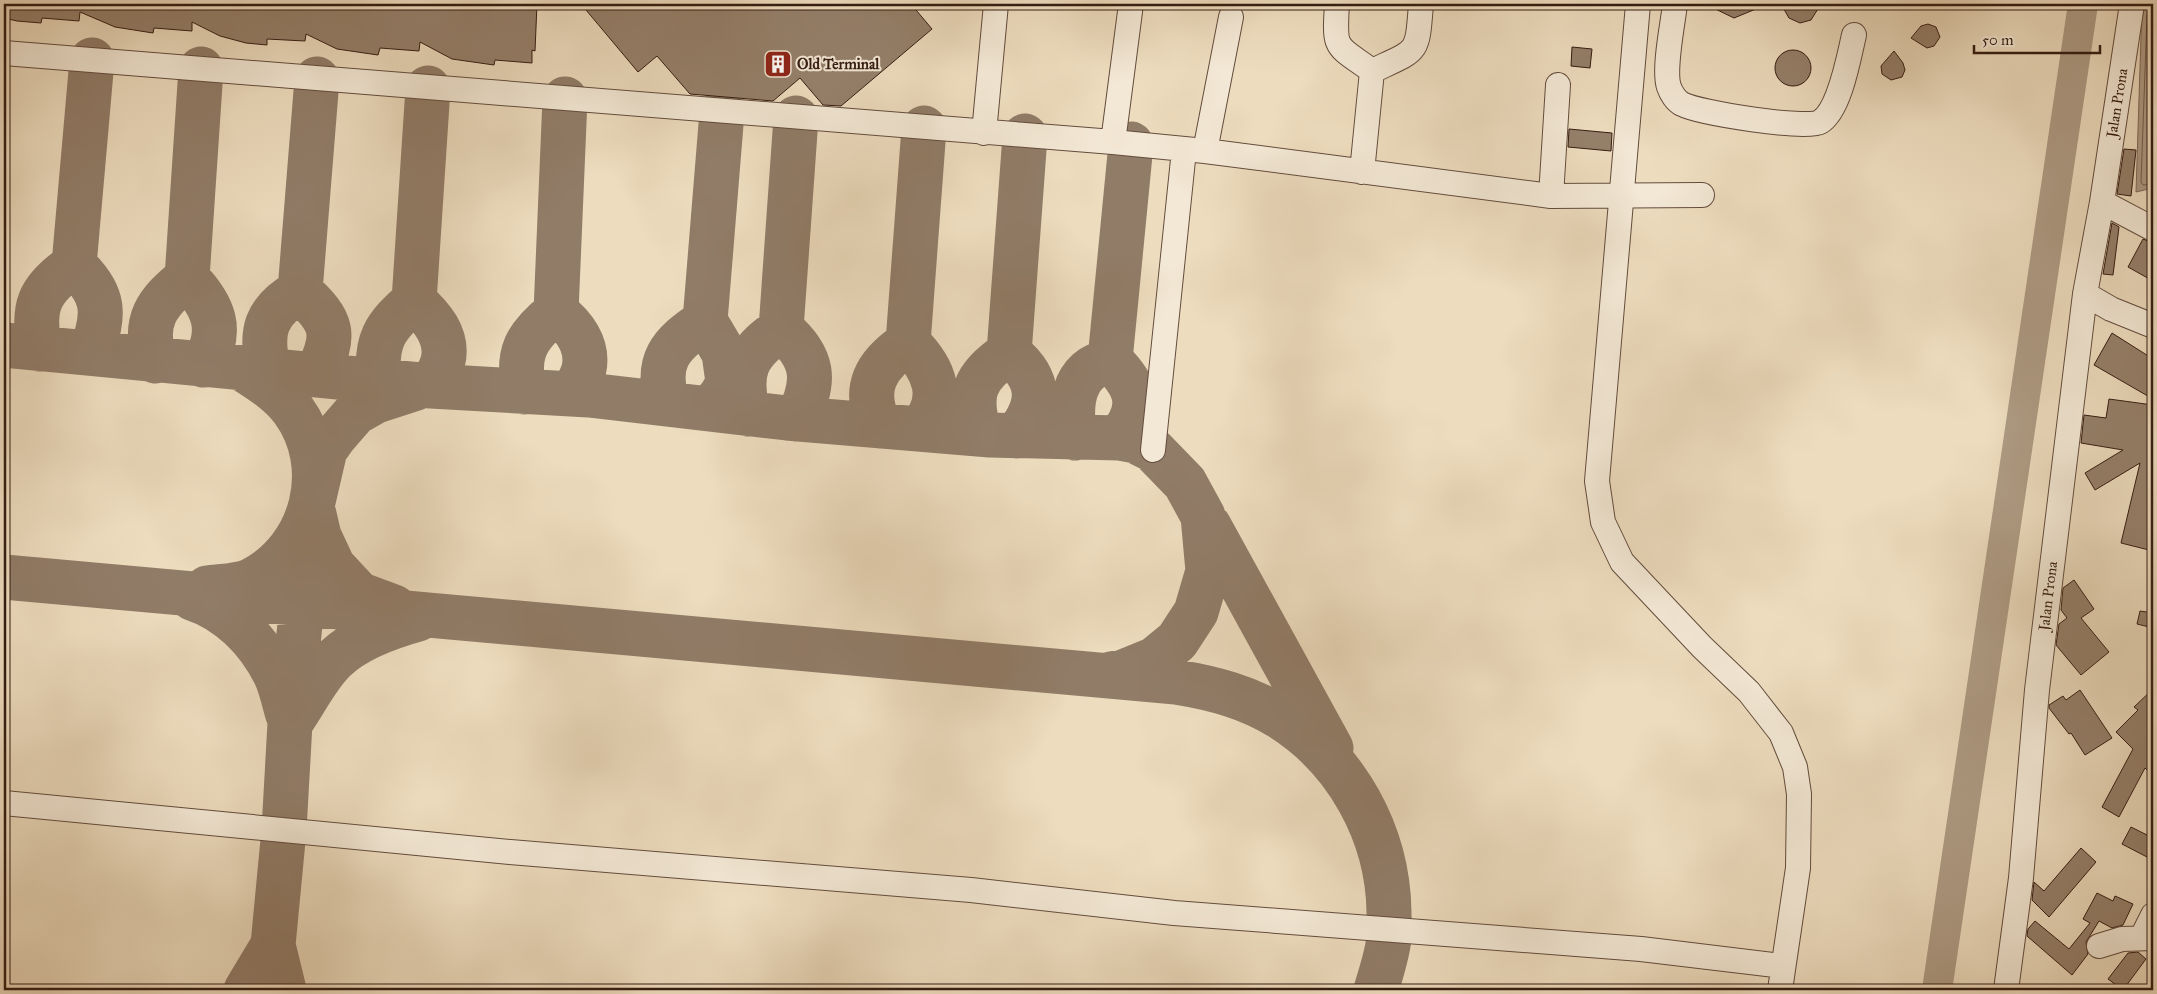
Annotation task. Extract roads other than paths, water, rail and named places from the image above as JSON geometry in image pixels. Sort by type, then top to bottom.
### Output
[{"type":"street","points":[[984,133],[996,4]]},
{"type":"street","points":[[1113,142],[1131,4]]},
{"type":"street","points":[[1337,4],[1335,38],[1341,48],[1372,71]]},
{"type":"street","points":[[1372,71],[1409,54],[1418,43],[1421,4]]},
{"type":"street","points":[[1638,4],[1597,481],[1603,522],[1622,562],[1702,647],[1749,692],[1781,733],[1795,767],[1799,794],[1798,868],[1782,966],[1780,990]]},
{"type":"street","points":[[1675,4],[1668,59],[1668,85],[1674,96],[1681,104],[1695,109],[1747,118],[1806,125],[1820,122],[1828,114],[1838,94],[1847,68],[1854,34]]},
{"type":"street","name":"Jalan Prona","points":[[2006,990],[2021,878],[2037,690],[2085,294],[2102,202],[2132,4]]},
{"type":"street","points":[[1153,450],[1195,150],[1231,17]]},
{"type":"street","points":[[4,53],[1113,142],[1195,150],[1551,196],[1702,194]]},
{"type":"street","points":[[1362,172],[1372,71]]},
{"type":"street","points":[[1551,196],[1558,85]]},
{"type":"street","points":[[2102,202],[2153,229]]},
{"type":"street","points":[[2085,294],[2112,309],[2153,326]]},
{"type":"street","points":[[4,803],[500,851],[971,890],[1174,913],[1641,949],[1782,966]]},
{"type":"street","points":[[2099,946],[2122,939],[2148,937],[2153,915]]},
{"type":"water","points":[[2142,6],[2153,8],[2153,188],[2136,192]]},
{"type":"waterway","points":[[1937,990],[2083,4]]},
{"type":"place","name":"Old Terminal","points":[[778,64]]}]
